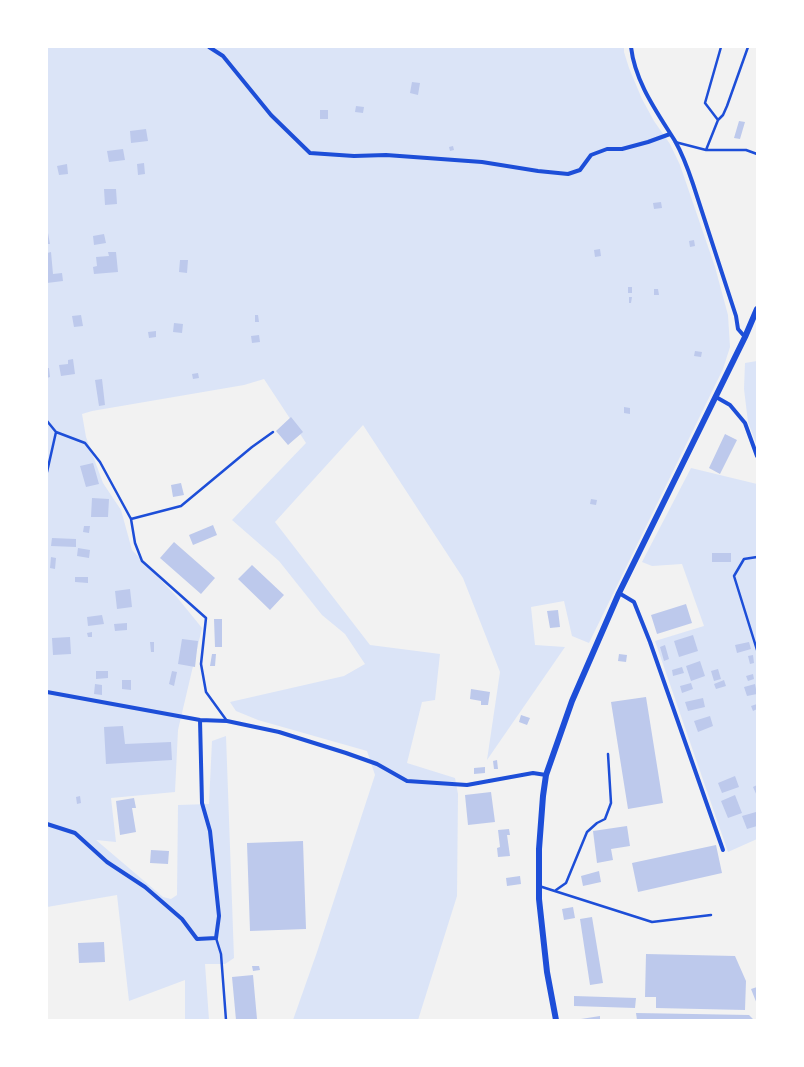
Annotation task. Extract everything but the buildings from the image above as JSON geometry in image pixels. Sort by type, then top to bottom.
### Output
[{"type":"street","points":[[209,47],[223,56],[271,115],[310,153],[354,156],[386,155],[475,162],[568,174],[580,170],[591,155],[607,150],[622,149],[670,134]]},
{"type":"street","points":[[631,47],[640,80],[660,119],[675,142],[685,162],[736,316],[738,329],[745,338]]},
{"type":"street","points":[[556,1020],[547,972],[539,899],[538,849],[546,775],[572,701],[619,593],[745,338],[757,309]]},
{"type":"street","points":[[716,397],[730,405],[745,423],[757,456]]},
{"type":"street","points":[[619,593],[634,602],[650,642],[724,850]]},
{"type":"street","points":[[47,692],[200,720],[227,721],[279,732],[377,764],[407,781],[467,785],[533,773],[546,775]]},
{"type":"street","points":[[47,824],[75,834],[107,862],[145,887],[182,919],[197,939],[216,938],[219,916],[210,831],[202,803],[200,720]]},
{"type":"lane","points":[[718,120],[705,103],[721,47]]},
{"type":"lane","points":[[706,150],[718,120],[723,115],[727,106],[748,47]]},
{"type":"lane","points":[[675,142],[706,150],[746,150],[757,154]]},
{"type":"lane","points":[[47,421],[56,432],[85,443],[100,462],[131,519],[134,543],[142,561],[206,618],[201,664],[206,692],[227,721]]},
{"type":"lane","points":[[47,472],[56,432]]},
{"type":"lane","points":[[131,519],[181,506],[252,447],[273,432]]},
{"type":"lane","points":[[757,557],[744,559],[734,576],[757,650]]},
{"type":"lane","points":[[555,891],[566,883],[587,832],[597,823],[605,819],[611,803],[608,754]]},
{"type":"lane","points":[[539,885],[652,922],[711,915]]},
{"type":"lane","points":[[216,938],[221,954],[226,1020]]},
{"type":"shaded area","points":[[47,47],[624,47],[629,68],[642,99],[654,121],[670,144],[680,165],[715,267],[728,315],[730,347],[723,369],[589,643],[572,636],[564,601],[531,607],[535,645],[565,647],[487,760],[500,672],[463,578],[363,425],[275,522],[370,645],[440,654],[435,700],[422,702],[407,763],[455,778],[458,794],[457,896],[418,1020],[293,1020],[375,775],[367,751],[258,720],[236,711],[230,702],[344,676],[365,664],[345,634],[322,615],[279,561],[232,520],[306,443],[264,379],[244,385],[82,414],[86,437],[103,483],[121,510],[132,550],[176,596],[202,628],[178,730],[175,792],[111,798],[116,842],[96,840],[163,897],[171,899],[177,895],[178,805],[209,804],[212,741],[226,736],[234,958],[225,964],[205,964],[209,1020],[185,1020],[185,980],[129,1001],[117,895],[47,907]]},
{"type":"shaded area","points":[[757,361],[757,446],[748,422],[744,389],[745,363]]},
{"type":"shaded area","points":[[691,468],[757,484],[757,839],[728,852],[655,641],[704,626],[682,564],[652,566],[642,562]]}]
